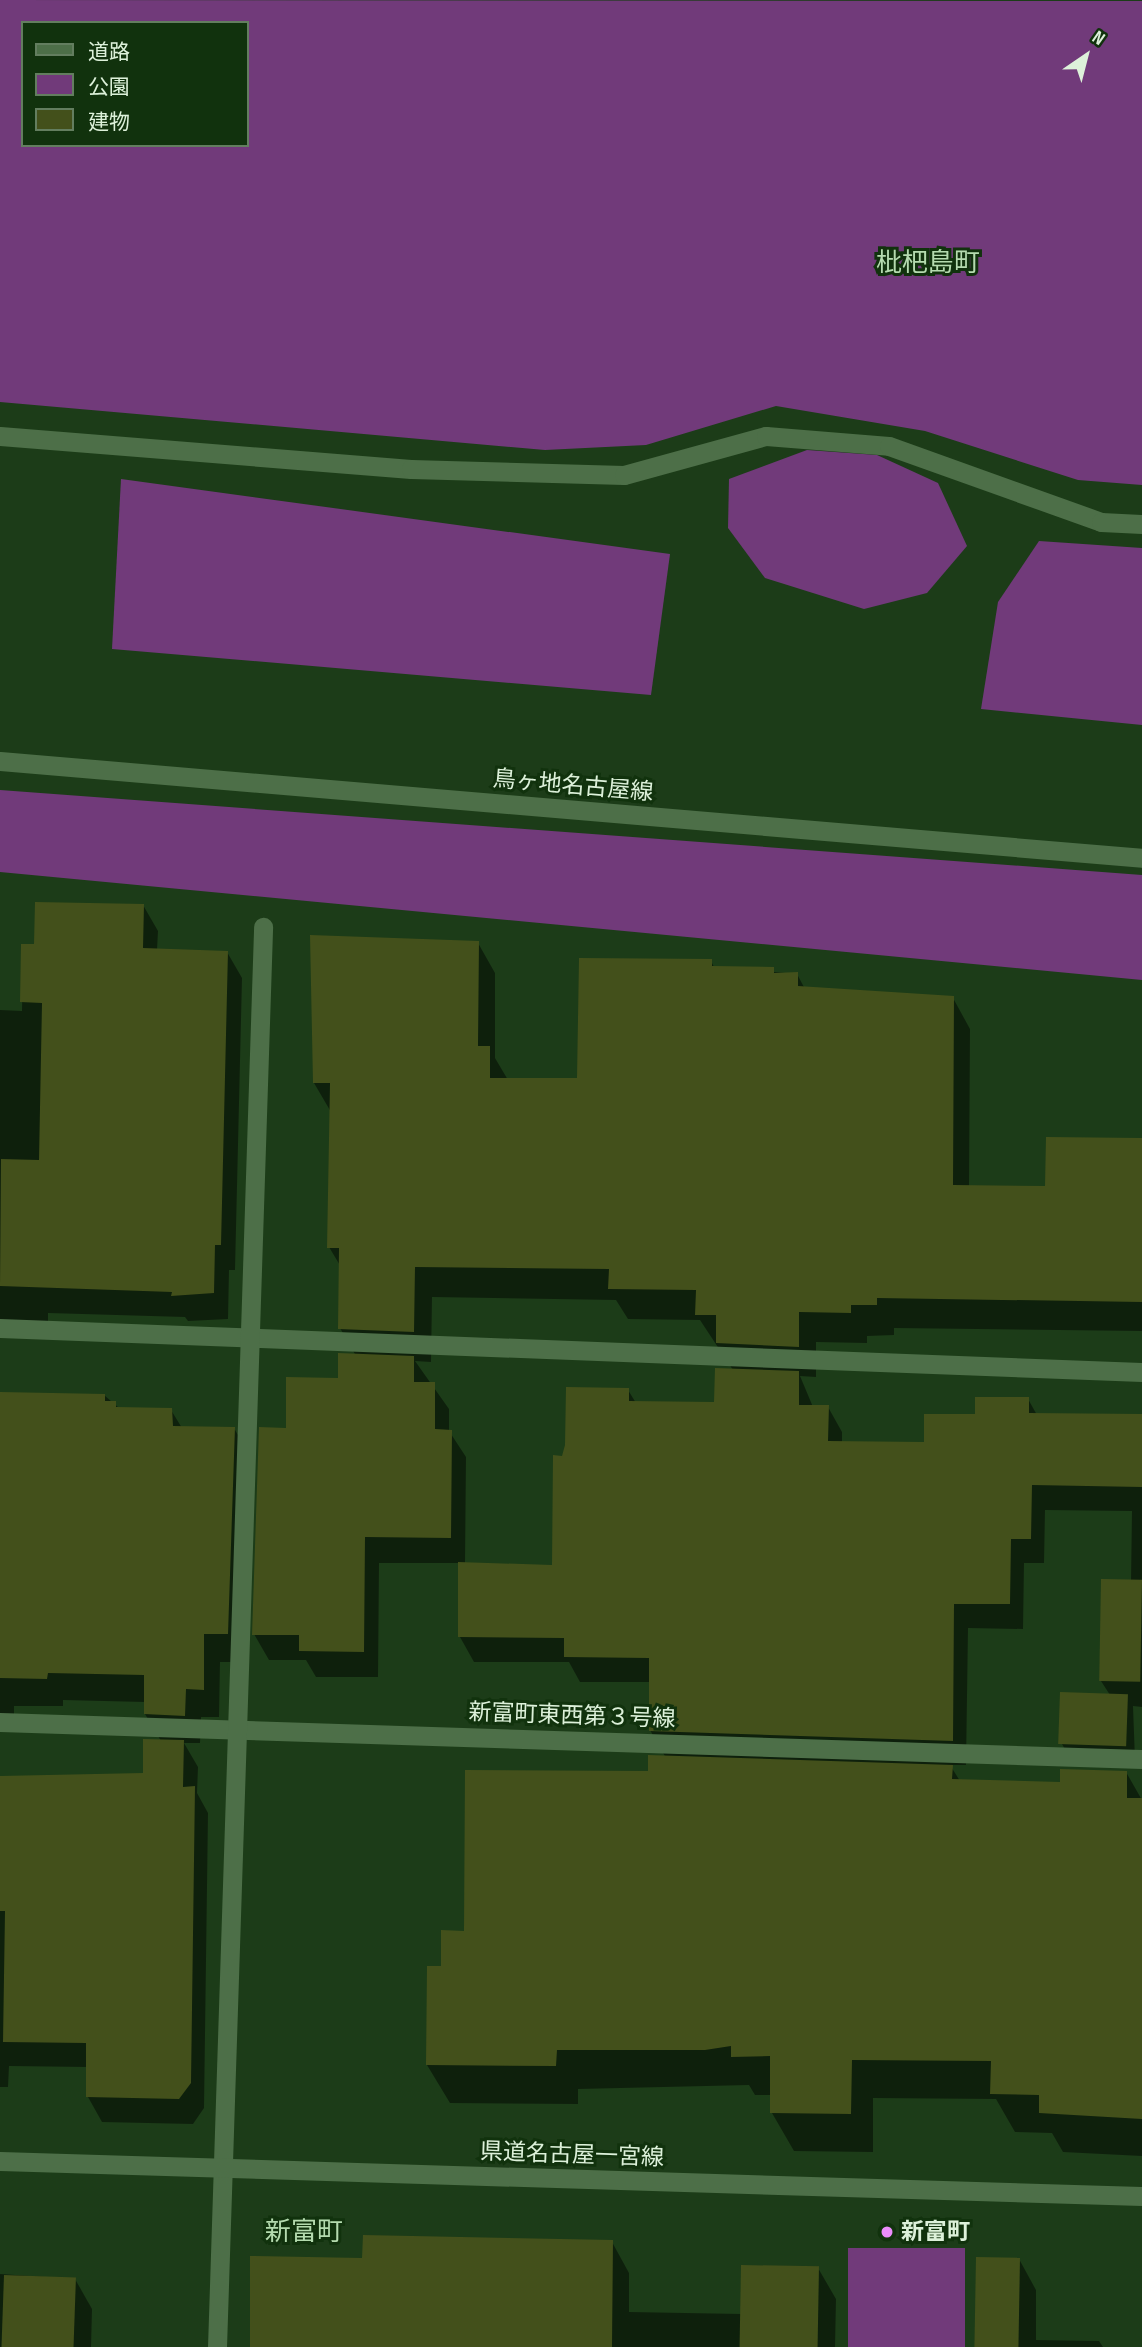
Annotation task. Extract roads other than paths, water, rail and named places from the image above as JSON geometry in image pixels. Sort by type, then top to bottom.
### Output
[{"type":"street","points":[[0,436],[411,469],[624,475],[766,436],[889,446],[1101,522],[1142,524]]},
{"type":"street","name":"鳥ヶ地名古屋線","points":[[0,761],[1142,858]]},
{"type":"street","points":[[217,2347],[264,927]]},
{"type":"street","points":[[0,1328],[1142,1372]]},
{"type":"street","name":"新富町東西第３号線","points":[[0,1722],[1142,1759]]},
{"type":"street","name":"県道名古屋一宮線","points":[[0,2161],[1142,2196]]},
{"type":"place","name":"新富町","points":[[887,2232]]},
{"type":"district","name":"枇杷島町","points":[[928,264]]},
{"type":"district","name":"新富町","points":[[304,2233]]}]
